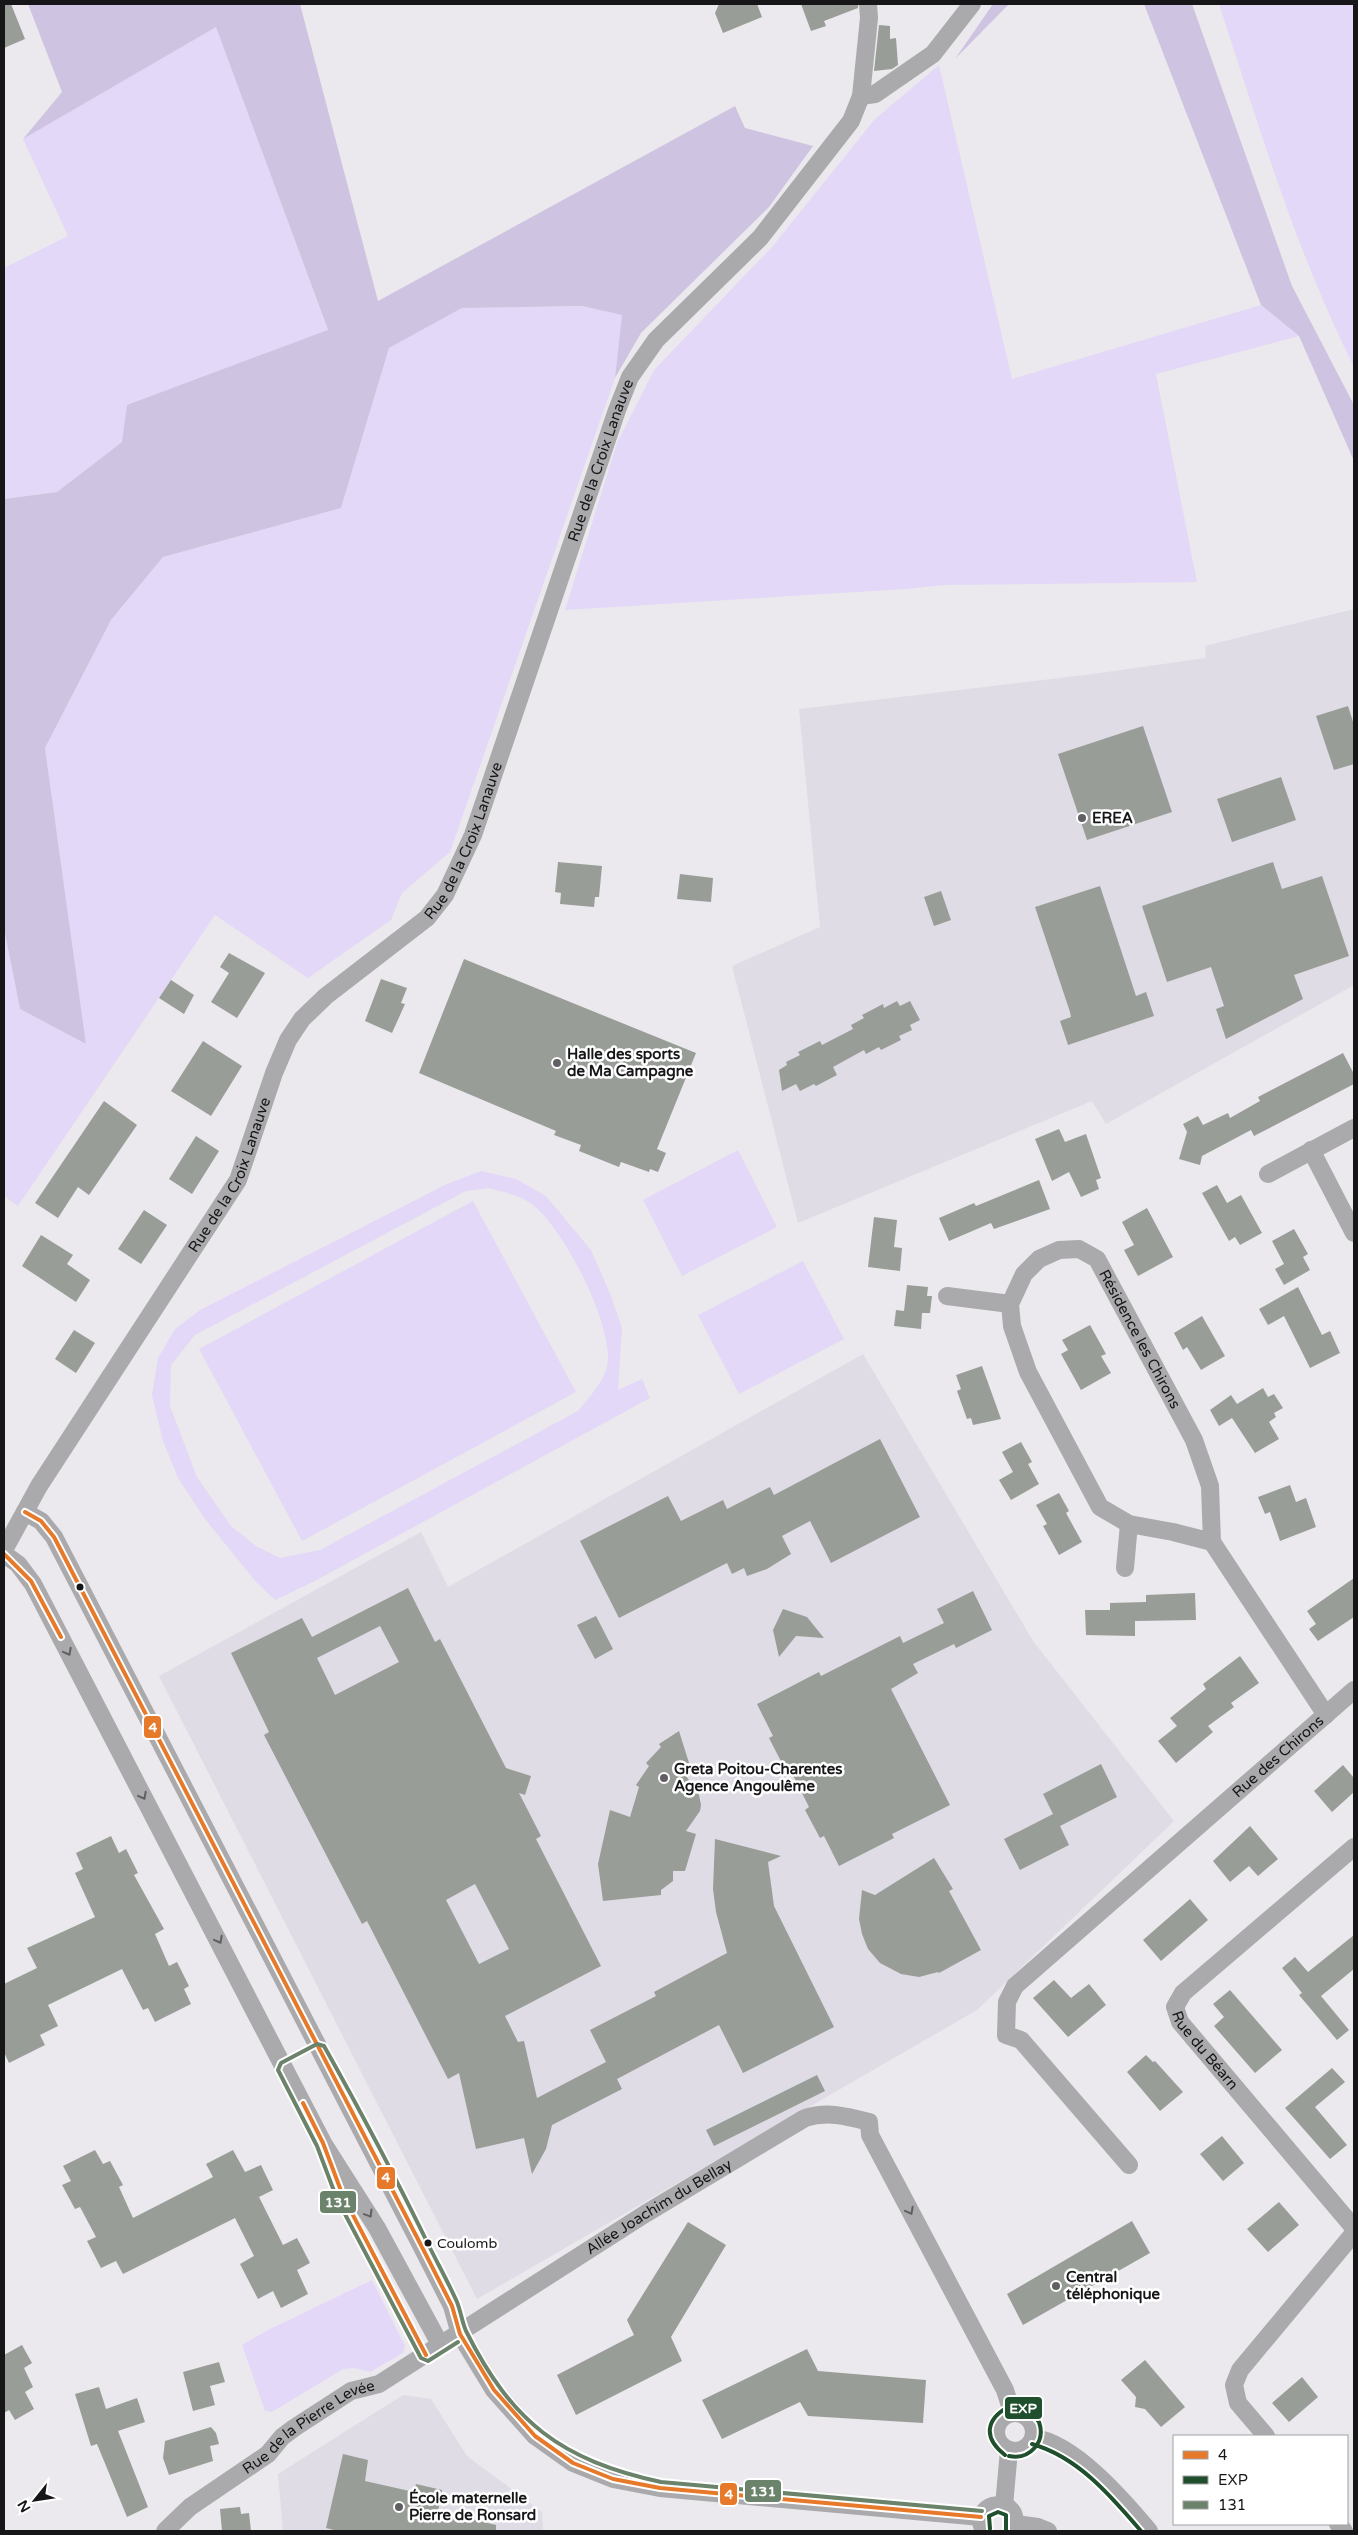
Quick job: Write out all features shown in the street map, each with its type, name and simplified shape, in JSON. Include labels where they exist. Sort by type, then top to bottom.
[{"type":"street","name":"Rue de la Croix Lanauve","points":[[4,1550],[39,1486],[238,1180],[274,1074],[288,1040],[302,1019],[326,996],[422,923],[445,895],[474,835],[617,410],[630,378],[656,340],[760,238],[851,121],[861,96],[869,18],[868,4]]},
{"type":"street","points":[[861,96],[875,94],[933,54],[972,4]]},
{"type":"street","points":[[1268,1174],[1354,1128]]},
{"type":"street","points":[[1311,1150],[1354,1233]]},
{"type":"street","name":"Résidence les Chirons","points":[[1010,1304],[1024,1274],[1039,1259],[1059,1250],[1079,1249],[1097,1259],[1194,1440],[1210,1486],[1212,1542]]},
{"type":"street","points":[[947,1296],[1010,1304],[1012,1326],[1028,1372],[1100,1507],[1129,1524],[1173,1532],[1212,1542],[1326,1715]]},
{"type":"street","points":[[25,1512],[41,1521],[54,1537],[422,2247],[452,2306],[460,2334],[494,2390],[534,2436],[573,2462],[613,2479],[700,2493],[983,2524],[990,2506],[1004,2506],[1012,2513],[1014,2527],[1038,2527],[1048,2531]]},
{"type":"street","points":[[1125,1568],[1129,1524]]},
{"type":"street","points":[[4,1554],[18,1564],[33,1584],[324,2143],[377,2228],[441,2346]]},
{"type":"street","name":"Rue des Chirons","points":[[1129,2165],[1021,2040],[1006,2035],[1007,2002],[1015,1986],[1203,1824],[1354,1690]]},
{"type":"street","name":"Rue du Béarn","points":[[1354,1848],[1182,1993],[1175,2007],[1180,2022],[1354,2228]]},
{"type":"street","name":"Allée Joachim du Bellay","points":[[460,2334],[645,2214],[805,2118],[828,2114],[869,2122],[870,2135],[1005,2390],[1012,2412]]},
{"type":"street","points":[[1265,2435],[1238,2403],[1234,2385],[1240,2370],[1354,2233]]},
{"type":"street","name":"Rue de la Pierre Levée","points":[[165,2531],[190,2507],[268,2454],[282,2437],[294,2428],[351,2391],[380,2384],[460,2334]]},
{"type":"street","points":[[1012,2412],[1025,2415],[1034,2425],[1034,2438],[1027,2448],[1009,2450],[1000,2443],[996,2427],[1002,2417],[1012,2412]]},
{"type":"street","points":[[1034,2438],[1054,2443],[1086,2467],[1123,2501],[1149,2531]]},
{"type":"street","points":[[1004,2506],[1009,2450]]},
{"type":"shaded area","points":[[28,4],[300,4],[378,301],[735,106],[745,128],[813,146],[769,207],[641,333],[615,378],[622,315],[582,306],[462,308],[389,348],[341,508],[163,557],[111,620],[45,748],[86,1044],[20,1009],[4,928],[4,499],[57,492],[122,442],[127,405],[328,330],[216,27],[23,139],[62,92]]},
{"type":"shaded area","points":[[993,4],[1009,4],[955,59]]},
{"type":"shaded area","points":[[1144,4],[1192,4],[1292,286],[1354,405],[1354,461],[1299,336],[1261,305]]},
{"type":"shaded area","points":[[1219,4],[1354,4],[1354,367],[1333,323],[1296,234]]},
{"type":"shaded area","points":[[216,26],[328,331],[128,405],[122,442],[57,492],[4,499],[4,268],[68,236],[23,139]]},
{"type":"shaded area","points":[[939,65],[1012,379],[1261,305],[1299,336],[1156,374],[1197,582],[945,585],[565,610],[617,443],[654,370],[772,247],[875,119]]},
{"type":"shaded area","points":[[582,306],[623,315],[615,378],[450,852],[402,893],[391,920],[308,978],[215,915],[18,1206],[4,1196],[4,928],[20,1009],[86,1044],[45,748],[111,620],[163,557],[341,508],[389,348],[462,308]]},
{"type":"shaded area","name":"EREA","points":[[1354,609],[1354,985],[1106,1124],[1092,1101],[798,1223],[732,966],[820,927],[799,709],[1093,674],[1206,658],[1205,646]]},
{"type":"shaded area","points":[[738,1150],[777,1227],[682,1276],[643,1200]]},
{"type":"shaded area","points":[[481,1171],[516,1179],[546,1196],[591,1250],[611,1296],[622,1328],[618,1390],[642,1379],[650,1398],[313,1582],[275,1600],[256,1582],[205,1519],[178,1478],[163,1441],[152,1395],[158,1358],[175,1329],[200,1310],[445,1185]],"holes":[[[489,1188],[517,1196],[532,1204],[558,1233],[570,1253],[593,1299],[606,1342],[607,1366],[597,1387],[578,1411],[320,1550],[280,1558],[256,1546],[231,1526],[197,1477],[170,1406],[171,1365],[195,1335],[466,1191]]]},
{"type":"shaded area","points":[[473,1201],[576,1392],[302,1541],[199,1349]]},
{"type":"shaded area","points":[[803,1261],[844,1339],[739,1394],[698,1315]]},
{"type":"shaded area","points":[[863,1354],[1033,1641],[1174,1821],[977,2010],[477,2299],[159,1676],[421,1532],[448,1587]]},
{"type":"shaded area","points":[[372,2280],[405,2346],[403,2353],[370,2372],[355,2368],[343,2369],[272,2412],[265,2411],[242,2345],[268,2330]]},
{"type":"shaded area","points":[[403,2395],[431,2399],[467,2456],[542,2512],[543,2531],[283,2531],[278,2474]]},
{"type":"building","points":[[4,4],[11,4],[25,39],[4,48]]},
{"type":"building","points":[[719,4],[757,4],[762,17],[723,33],[715,13]]},
{"type":"building","points":[[801,4],[858,4],[858,8],[824,21],[826,26],[811,31]]},
{"type":"building","points":[[879,25],[890,26],[890,39],[896,38],[898,65],[892,69],[874,71]]},
{"type":"building","points":[[1348,706],[1354,725],[1354,764],[1334,770],[1316,716]]},
{"type":"building","points":[[1143,726],[1172,812],[1087,840],[1058,754]]},
{"type":"building","points":[[1281,777],[1296,820],[1232,842],[1217,799]]},
{"type":"building","points":[[558,862],[602,866],[599,897],[595,897],[594,907],[560,904],[561,893],[555,892]]},
{"type":"building","points":[[1273,862],[1282,889],[1322,876],[1349,956],[1294,975],[1303,999],[1226,1039],[1216,1009],[1224,1006],[1211,967],[1167,982],[1142,906]]},
{"type":"building","points":[[680,874],[713,878],[711,902],[677,899]]},
{"type":"building","points":[[1100,886],[1136,996],[1146,992],[1154,1016],[1068,1045],[1060,1021],[1071,1017],[1070,1012],[1035,907]]},
{"type":"building","points":[[941,891],[951,920],[934,926],[924,897]]},
{"type":"building","points":[[229,953],[265,973],[237,1018],[211,1002],[229,973],[220,967]]},
{"type":"building","name":"Halle des sports de Ma Campagne","points":[[464,959],[696,1053],[657,1149],[666,1153],[658,1172],[650,1169],[649,1172],[621,1162],[619,1167],[579,1151],[581,1145],[554,1135],[556,1131],[419,1073]]},
{"type":"building","points":[[381,979],[407,988],[401,1003],[405,1004],[392,1033],[365,1021]]},
{"type":"building","points":[[171,980],[194,995],[184,1014],[159,998]]},
{"type":"building","points":[[897,1001],[900,1006],[910,1001],[920,1020],[910,1025],[912,1030],[899,1036],[901,1040],[881,1050],[879,1047],[866,1054],[864,1050],[833,1067],[837,1075],[816,1086],[814,1084],[800,1091],[796,1084],[782,1091],[779,1070],[787,1065],[786,1062],[800,1055],[798,1052],[820,1041],[822,1045],[853,1029],[851,1025],[864,1018],[862,1015],[883,1004],[884,1008]]},
{"type":"building","points":[[203,1041],[242,1066],[211,1116],[171,1091]]},
{"type":"building","points":[[1343,1053],[1354,1074],[1354,1084],[1254,1136],[1251,1130],[1202,1156],[1200,1165],[1179,1159],[1187,1132],[1183,1124],[1198,1116],[1203,1125],[1228,1113],[1230,1118],[1260,1101],[1258,1097]]},
{"type":"building","points":[[104,1101],[137,1125],[89,1195],[78,1187],[58,1218],[35,1203]]},
{"type":"building","points":[[1059,1129],[1065,1142],[1086,1134],[1101,1178],[1096,1180],[1099,1189],[1081,1197],[1069,1172],[1052,1181],[1035,1139]]},
{"type":"building","points":[[196,1136],[219,1151],[192,1194],[169,1179]]},
{"type":"building","points":[[1039,1180],[1050,1209],[994,1229],[991,1223],[949,1241],[939,1218],[974,1203],[976,1206]]},
{"type":"building","points":[[1217,1185],[1227,1203],[1241,1195],[1262,1233],[1240,1245],[1235,1237],[1229,1241],[1202,1193]]},
{"type":"building","points":[[1147,1208],[1173,1257],[1138,1276],[1124,1250],[1134,1245],[1122,1222]]},
{"type":"building","points":[[144,1210],[167,1225],[141,1264],[118,1249]]},
{"type":"building","points":[[874,1217],[897,1220],[894,1247],[902,1248],[900,1271],[868,1267]]},
{"type":"building","points":[[1294,1229],[1308,1254],[1303,1257],[1310,1270],[1284,1285],[1275,1269],[1284,1264],[1272,1241]]},
{"type":"building","points":[[41,1235],[73,1255],[67,1264],[90,1280],[76,1302],[22,1266]]},
{"type":"building","points":[[907,1285],[928,1287],[927,1296],[932,1296],[930,1313],[922,1313],[921,1329],[894,1326],[896,1310],[904,1311]]},
{"type":"building","points":[[1298,1287],[1322,1335],[1330,1331],[1340,1353],[1310,1368],[1284,1316],[1268,1325],[1259,1309]]},
{"type":"building","points":[[1202,1316],[1225,1356],[1201,1370],[1187,1347],[1183,1350],[1174,1333]]},
{"type":"building","points":[[1090,1325],[1106,1354],[1101,1356],[1111,1373],[1081,1390],[1061,1354],[1068,1350],[1062,1340]]},
{"type":"building","points":[[74,1330],[95,1343],[76,1373],[55,1359]]},
{"type":"building","points":[[982,1366],[1001,1419],[973,1425],[971,1418],[967,1419],[957,1391],[961,1389],[956,1375]]},
{"type":"building","points":[[1263,1388],[1268,1397],[1274,1394],[1283,1408],[1274,1413],[1276,1417],[1269,1422],[1279,1439],[1255,1453],[1232,1418],[1219,1426],[1210,1410],[1231,1395],[1237,1404]]},
{"type":"building","points":[[880,1439],[920,1517],[831,1563],[810,1521],[782,1536],[791,1554],[767,1569],[747,1576],[744,1568],[732,1574],[727,1563],[619,1618],[580,1541],[668,1496],[681,1521],[723,1500],[727,1509],[770,1487],[774,1495]]},
{"type":"building","points":[[1021,1442],[1032,1462],[1028,1464],[1039,1484],[1011,1500],[999,1480],[1013,1472],[1002,1452]]},
{"type":"building","points":[[1290,1485],[1296,1502],[1306,1498],[1316,1527],[1280,1541],[1270,1512],[1265,1514],[1258,1497]]},
{"type":"building","points":[[1059,1493],[1069,1511],[1066,1513],[1082,1542],[1059,1555],[1043,1526],[1047,1524],[1036,1505]]},
{"type":"building","points":[[1354,1578],[1354,1617],[1318,1641],[1309,1629],[1316,1624],[1307,1611]]},
{"type":"building","points":[[408,1588],[435,1642],[440,1639],[506,1768],[531,1776],[525,1795],[519,1793],[541,1836],[536,1839],[601,1966],[505,2016],[518,2042],[524,2041],[537,2098],[606,2062],[590,2030],[656,1996],[654,1992],[727,1953],[716,1912],[713,1889],[715,1839],[781,1856],[768,1862],[774,1906],[834,2027],[743,2073],[719,2025],[617,2079],[622,2089],[552,2125],[546,2149],[532,2174],[524,2138],[476,2149],[459,2073],[448,2079],[367,1921],[362,1924],[264,1735],[269,1732],[231,1653],[302,1618],[312,1637]],"holes":[[[380,1626],[399,1662],[335,1695],[317,1658]],[[475,1884],[509,1949],[479,1964],[446,1900]]]},
{"type":"building","points":[[973,1591],[992,1630],[956,1648],[954,1644],[913,1664],[918,1673],[891,1689],[950,1805],[892,1834],[894,1838],[839,1866],[824,1836],[820,1838],[805,1810],[809,1807],[791,1771],[787,1773],[769,1738],[773,1736],[757,1704],[819,1672],[821,1676],[900,1636],[903,1643],[944,1623],[937,1609]]},
{"type":"building","points":[[1195,1593],[1196,1620],[1135,1621],[1135,1636],[1086,1635],[1085,1610],[1110,1610],[1110,1603],[1146,1602],[1146,1595]]},
{"type":"building","points":[[783,1609],[807,1617],[824,1638],[796,1636],[779,1657],[773,1630]]},
{"type":"building","points":[[596,1616],[613,1649],[595,1659],[577,1625]]},
{"type":"building","points":[[1240,1656],[1259,1683],[1231,1703],[1234,1707],[1208,1726],[1213,1732],[1176,1763],[1158,1741],[1177,1726],[1170,1718],[1206,1689],[1203,1684]]},
{"type":"building","points":[[679,1731],[690,1766],[682,1770],[699,1795],[701,1805],[700,1811],[686,1831],[696,1834],[685,1871],[673,1871],[673,1881],[661,1890],[661,1895],[603,1901],[598,1864],[610,1810],[630,1817],[639,1787],[636,1785],[649,1766],[646,1763],[661,1747],[659,1744]]},
{"type":"building","points":[[1101,1764],[1117,1797],[1060,1826],[1069,1845],[1020,1870],[1004,1839],[1053,1814],[1043,1794]]},
{"type":"building","points":[[1343,1765],[1354,1778],[1354,1792],[1332,1812],[1314,1791]]},
{"type":"building","points":[[1250,1826],[1278,1859],[1258,1876],[1249,1866],[1230,1882],[1213,1861]]},
{"type":"building","points":[[111,1836],[119,1853],[126,1849],[138,1873],[134,1875],[164,1929],[155,1934],[169,1966],[177,1962],[189,1986],[184,1989],[191,2004],[155,2022],[148,2008],[143,2010],[122,1969],[48,2005],[58,2026],[40,2035],[45,2045],[9,2063],[4,2052],[4,1984],[37,1968],[27,1948],[95,1917],[75,1873],[83,1869],[76,1853]]},
{"type":"building","points":[[934,1858],[953,1889],[949,1891],[981,1950],[939,1973],[919,1977],[901,1974],[880,1963],[868,1949],[859,1919],[862,1890],[875,1895]]},
{"type":"building","points":[[1190,1899],[1208,1920],[1161,1961],[1143,1940]]},
{"type":"building","points":[[1354,1935],[1354,1969],[1321,1996],[1349,2030],[1337,2040],[1299,1995],[1302,1993],[1282,1968],[1295,1957],[1308,1972]]},
{"type":"building","points":[[1054,1980],[1071,1998],[1089,1984],[1106,2005],[1068,2037],[1033,1998]]},
{"type":"building","points":[[1230,1990],[1282,2050],[1255,2073],[1214,2026],[1224,2017],[1213,2004]]},
{"type":"building","points":[[1146,2055],[1153,2062],[1155,2061],[1183,2092],[1160,2111],[1127,2072]]},
{"type":"building","points":[[1332,2068],[1345,2082],[1315,2107],[1347,2145],[1330,2159],[1285,2108]]},
{"type":"building","points":[[817,2075],[825,2091],[714,2146],[706,2130]]},
{"type":"building","points":[[1222,2136],[1244,2163],[1223,2181],[1200,2154]]},
{"type":"building","points":[[95,2150],[103,2164],[110,2161],[123,2185],[119,2187],[133,2218],[213,2177],[206,2164],[233,2150],[245,2172],[261,2165],[273,2190],[259,2197],[283,2245],[297,2238],[310,2263],[297,2270],[308,2294],[281,2308],[273,2291],[258,2299],[240,2264],[254,2256],[235,2218],[123,2274],[116,2261],[101,2268],[87,2241],[96,2237],[80,2207],[75,2209],[62,2185],[71,2181],[63,2166]]},
{"type":"building","points":[[1279,2202],[1299,2225],[1268,2252],[1247,2229]]},
{"type":"building","name":"Central téléphonique","points":[[1132,2221],[1150,2253],[1023,2325],[1007,2294]]},
{"type":"building","points":[[688,2222],[726,2245],[671,2337],[682,2361],[576,2415],[557,2375],[634,2335],[627,2320]]},
{"type":"building","points":[[22,2345],[32,2363],[24,2368],[33,2387],[25,2392],[34,2409],[15,2420],[9,2410],[4,2413],[4,2355]]},
{"type":"building","points":[[807,2349],[818,2371],[926,2380],[923,2423],[808,2416],[800,2402],[722,2439],[702,2400]]},
{"type":"building","points":[[1145,2360],[1185,2407],[1161,2427],[1145,2409],[1135,2407],[1136,2397],[1121,2380]]},
{"type":"building","points":[[219,2362],[225,2382],[210,2386],[215,2405],[193,2411],[183,2372]]},
{"type":"building","points":[[1302,2377],[1318,2397],[1289,2422],[1272,2403]]},
{"type":"building","points":[[99,2387],[106,2409],[137,2398],[145,2422],[118,2431],[148,2507],[127,2517],[97,2444],[91,2446],[75,2394]]},
{"type":"building","points":[[211,2427],[216,2433],[219,2444],[210,2446],[213,2461],[169,2475],[163,2458],[165,2441]]},
{"type":"building","points":[[343,2454],[368,2460],[365,2481],[414,2492],[416,2484],[442,2490],[438,2511],[496,2525],[496,2531],[338,2531],[326,2528]]},
{"type":"building","points":[[240,2507],[241,2514],[249,2513],[251,2531],[222,2531],[220,2509]]},
{"type":"transit line","name":"4","points":[[25,1512],[41,1521],[54,1537],[422,2247],[452,2306],[460,2334],[494,2390],[535,2436],[573,2463],[613,2479],[660,2488],[981,2517]]},
{"type":"transit line","name":"4","points":[[4,1554],[31,1581],[61,1637]]},
{"type":"transit line","name":"131","points":[[458,2342],[428,2361],[421,2358],[337,2199],[317,2146],[278,2070],[281,2063],[317,2044],[324,2046],[405,2197],[454,2295],[463,2324],[483,2363],[502,2390],[522,2413],[543,2433],[567,2449],[626,2473],[661,2482],[982,2511]]},
{"type":"transit line","name":"4","points":[[303,2103],[323,2143],[343,2196],[426,2355]]},
{"type":"transit line","name":"EXP","points":[[1005,2455],[998,2449],[990,2435],[992,2423],[1002,2411],[1010,2406],[1027,2409],[1039,2422],[1041,2429],[1038,2443],[1030,2452],[1024,2455],[1017,2457],[1009,2456]]},
{"type":"transit line","name":"EXP","points":[[1032,2444],[1049,2450],[1079,2468],[1118,2504],[1141,2531]]},
{"type":"transit line","name":"EXP","points":[[990,2529],[989,2516],[998,2512],[1006,2515],[1006,2530]]},
{"type":"place","name":"EREA","points":[[1082,818]]},
{"type":"place","name":"Halle des sports de Ma Campagne","points":[[557,1063]]},
{"type":"place","name":"Greta Poitou-Charentes Agence Angoulême","points":[[664,1778]]},
{"type":"place","name":"Coulomb","points":[[428,2243]]},
{"type":"place","name":"Central téléphonique","points":[[1056,2286]]},
{"type":"place","name":"École maternelle Pierre de Ronsard","points":[[399,2507]]}]
